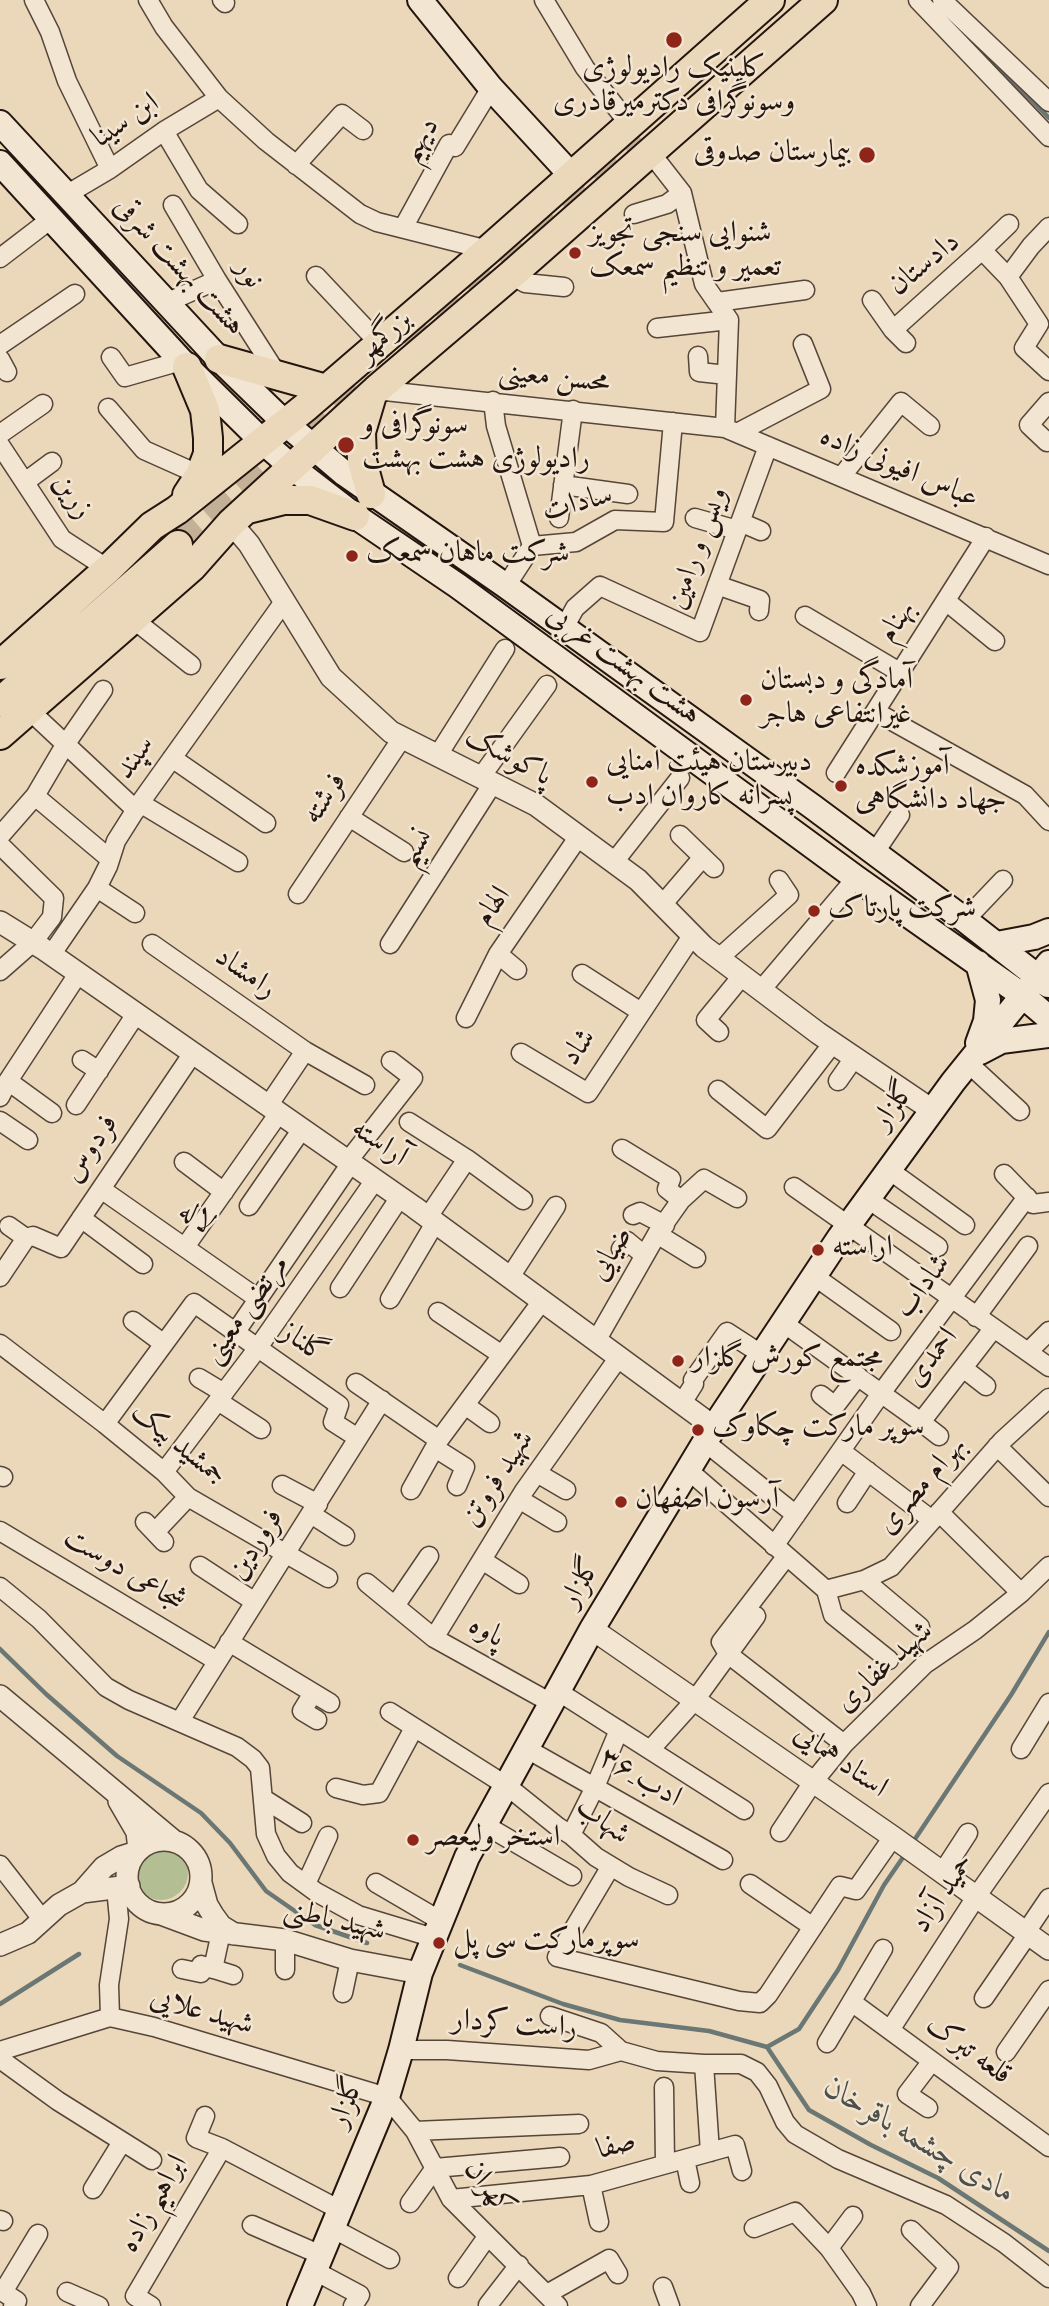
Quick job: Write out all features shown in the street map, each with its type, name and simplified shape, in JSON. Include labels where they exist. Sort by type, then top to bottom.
[{"type":"main road","points":[[420,0],[491,88],[572,176]]},
{"type":"main road","name":"بزرگمهر","points":[[0,736],[133,618],[174,544],[177,510],[285,424],[488,250],[770,0]]},
{"type":"main road","name":"بزرگمهر","points":[[0,665],[108,569],[238,516],[374,392],[823,0]]},
{"type":"main road","points":[[636,119],[658,145]]},
{"type":"main road","name":"هشت بهشت شرقی","points":[[0,123],[219,359],[285,424],[315,448]]},
{"type":"main road","name":"هشت بهشت شرقی","points":[[0,163],[184,364],[293,468]]},
{"type":"main road","points":[[219,359],[326,389]]},
{"type":"main road","points":[[177,510],[200,475],[208,454],[205,410],[184,364]]},
{"type":"main road","points":[[371,494],[362,461],[361,432],[374,392]]},
{"type":"main road","name":"هشت بهشت غربی","points":[[315,448],[371,494],[506,586],[875,852],[997,944],[1039,980],[1049,1018]]},
{"type":"main road","name":"هشت بهشت غربی","points":[[293,468],[355,516],[469,594],[978,963],[1039,980]]},
{"type":"main road","points":[[238,516],[284,500],[310,500],[355,516]]},
{"type":"main road","points":[[0,702],[174,544]]},
{"type":"main road","name":"بزرگمهر","points":[[0,689],[174,544]]},
{"type":"main road","points":[[997,944],[1034,937],[1049,931]]},
{"type":"main road","points":[[970,1059],[986,1021],[988,1000],[978,963]]},
{"type":"main road","name":"گلزار","points":[[300,2306],[387,2097],[420,1973],[470,1850],[592,1629],[782,1322],[970,1059],[1039,980]]},
{"type":"main road","points":[[970,1059],[1001,1041],[1049,1035]]},
{"type":"street","points":[[34,0],[50,32],[72,91],[110,169]]},
{"type":"street","points":[[544,0],[585,68],[636,119]]},
{"type":"street","points":[[918,0],[1049,137]]},
{"type":"street","points":[[942,0],[1049,102]]},
{"type":"street","points":[[155,3],[171,37],[219,98],[266,141],[360,214],[377,222],[488,250]]},
{"type":"street","name":"دیهیم","points":[[403,228],[449,144],[455,147],[491,88]]},
{"type":"street","name":"ابن سینا","points":[[66,195],[219,98]]},
{"type":"street","points":[[296,165],[342,114],[363,130]]},
{"type":"street","points":[[164,131],[199,190],[238,224]]},
{"type":"street","points":[[658,145],[682,193],[704,284],[729,320],[727,375],[731,431],[821,389],[803,344]]},
{"type":"street","points":[[634,214],[667,204],[682,193]]},
{"type":"street","name":"نور","points":[[173,205],[217,281],[277,374]]},
{"type":"street","points":[[2,251],[51,219]]},
{"type":"street","points":[[982,250],[1009,224]]},
{"type":"street","points":[[1008,277],[1049,227]]},
{"type":"street","name":"دادستان","points":[[872,300],[899,336],[982,250],[1008,277],[1039,324],[1024,348],[1049,371]]},
{"type":"street","points":[[511,275],[525,283],[564,287]]},
{"type":"street","points":[[316,276],[379,343]]},
{"type":"street","points":[[166,303],[217,281]]},
{"type":"street","points":[[717,302],[805,290]]},
{"type":"street","points":[[0,345],[75,294]]},
{"type":"street","points":[[657,328],[729,320]]},
{"type":"street","points":[[698,356],[699,372],[727,375]]},
{"type":"street","points":[[111,357],[125,377],[184,364]]},
{"type":"street","name":"محسن معینی","points":[[374,392],[493,401],[731,431]]},
{"type":"street","points":[[493,401],[496,426],[532,546],[506,586]]},
{"type":"street","points":[[841,477],[901,402],[930,426]]},
{"type":"street","points":[[1047,442],[1029,425],[1049,402]]},
{"type":"street","points":[[0,443],[43,404]]},
{"type":"street","points":[[108,408],[144,450],[200,475]]},
{"type":"street","points":[[559,518],[573,410]]},
{"type":"street","name":"سادات","points":[[532,546],[576,542],[615,520],[664,522],[673,422]]},
{"type":"street","name":"عباس افیونی زاده","points":[[731,431],[1049,565]]},
{"type":"street","name":"زرین","points":[[0,443],[62,539],[108,569]]},
{"type":"street","name":"ویس و رامین","points":[[564,628],[575,608],[600,586],[700,632],[768,446]]},
{"type":"street","points":[[25,482],[52,462]]},
{"type":"street","points":[[563,485],[628,494]]},
{"type":"street","name":"پاکوشک","points":[[238,516],[249,544],[283,603],[331,677],[391,732],[536,805],[638,880],[692,936],[742,976],[854,1058],[932,1110]]},
{"type":"street","points":[[695,518],[761,531]]},
{"type":"street","name":"بهنام","points":[[836,773],[986,537]]},
{"type":"street","points":[[717,585],[738,600],[759,605]]},
{"type":"street","points":[[946,601],[995,641]]},
{"type":"street","name":"سپند","points":[[51,955],[97,888],[116,841],[138,806],[283,603]]},
{"type":"street","points":[[805,616],[901,673]]},
{"type":"street","points":[[133,618],[191,665]]},
{"type":"street","points":[[438,755],[505,649]]},
{"type":"street","name":"نسیم","points":[[390,944],[547,685]]},
{"type":"street","points":[[0,836],[35,796],[65,745],[103,690]]},
{"type":"street","points":[[29,710],[65,745],[138,806],[238,862]]},
{"type":"street","points":[[876,712],[1025,796],[1049,821]]},
{"type":"street","name":"فرشته","points":[[298,894],[402,738]]},
{"type":"street","points":[[172,758],[266,823]]},
{"type":"street","points":[[614,862],[680,778]]},
{"type":"street","points":[[35,796],[110,859]]},
{"type":"street","points":[[875,852],[900,815]]},
{"type":"street","points":[[349,817],[404,852]]},
{"type":"street","points":[[662,905],[708,862],[680,835]]},
{"type":"street","name":"الهام","points":[[466,1018],[498,954],[579,836]]},
{"type":"street","points":[[0,845],[54,898],[52,917],[33,943],[0,971]]},
{"type":"street","points":[[761,990],[856,877]]},
{"type":"street","points":[[719,958],[789,895],[779,880]]},
{"type":"street","points":[[965,920],[1003,880]]},
{"type":"street","points":[[97,888],[135,913]]},
{"type":"street","name":"آراسته","points":[[0,922],[432,1220],[682,1403],[710,1435]]},
{"type":"street","name":"شاد","points":[[521,1052],[588,1093],[692,936]]},
{"type":"street","name":"رامشاد","points":[[152,944],[305,1051],[365,1085]]},
{"type":"street","points":[[498,954],[517,971]]},
{"type":"street","points":[[52,1113],[4,1089],[78,974]]},
{"type":"street","name":"شاد","points":[[582,974],[641,1012]]},
{"type":"street","points":[[719,1032],[706,1020],[742,976]]},
{"type":"street","points":[[76,1105],[136,1014]]},
{"type":"street","points":[[718,1090],[766,1129],[833,1043]]},
{"type":"street","points":[[185,1247],[224,1192],[305,1051]]},
{"type":"street","name":"فردوس","points":[[9,1226],[26,1238],[33,1236],[61,1248],[193,1053]]},
{"type":"street","points":[[838,1081],[854,1058]]},
{"type":"street","points":[[970,1059],[1020,1111]]},
{"type":"street","points":[[82,1060],[99,1071]]},
{"type":"street","points":[[235,1333],[349,1162],[413,1078],[391,1061]]},
{"type":"street","points":[[0,1121],[28,1140]]},
{"type":"street","points":[[409,1122],[467,1159],[523,1200]]},
{"type":"street","points":[[249,1206],[302,1129]]},
{"type":"street","points":[[622,1149],[671,1179],[667,1189],[681,1200]]},
{"type":"street","points":[[390,1299],[467,1159]]},
{"type":"street","points":[[184,1162],[224,1192]]},
{"type":"street","points":[[889,1170],[965,1225]]},
{"type":"street","points":[[1004,1174],[1033,1204],[1049,1202]]},
{"type":"street","name":"ضیایی","points":[[596,1340],[644,1255],[681,1200],[704,1179],[737,1198]]},
{"type":"street","name":"مرتضی معینی","points":[[164,1472],[257,1349],[375,1180]]},
{"type":"street","points":[[793,1187],[1049,1367]]},
{"type":"street","name":"لاله","points":[[101,1189],[257,1298]]},
{"type":"street","points":[[340,1288],[400,1197]]},
{"type":"street","name":"شاداب","points":[[785,1556],[796,1515],[882,1392],[1027,1197]]},
{"type":"street","points":[[868,1199],[938,1247]]},
{"type":"street","points":[[510,1277],[556,1206]]},
{"type":"street","points":[[633,1215],[640,1212],[696,1258]]},
{"type":"street","points":[[81,1218],[144,1264]]},
{"type":"street","points":[[0,1278],[26,1238]]},
{"type":"street","points":[[621,1249],[627,1241],[644,1255]]},
{"type":"street","name":"شاداب","points":[[976,1317],[1028,1246]]},
{"type":"street","points":[[814,1276],[891,1331]]},
{"type":"street","points":[[411,1490],[437,1444],[542,1301]]},
{"type":"street","name":"گلناز","points":[[164,1344],[194,1303],[340,1405],[333,1422],[358,1438]]},
{"type":"street","points":[[438,1312],[502,1355]]},
{"type":"street","points":[[106,1424],[164,1344],[133,1321]]},
{"type":"street","name":"احمدی","points":[[782,1322],[921,1422],[993,1329]]},
{"type":"street","points":[[1028,1352],[1049,1331]]},
{"type":"street","points":[[682,1403],[694,1384],[692,1380],[727,1332],[761,1354]]},
{"type":"street","name":"جمشید بیک","points":[[0,1344],[106,1424],[164,1472],[188,1497],[328,1578]]},
{"type":"street","name":"شهید فروتن","points":[[434,1638],[519,1499],[619,1357]]},
{"type":"street","points":[[963,1368],[986,1386]]},
{"type":"street","points":[[821,1395],[835,1406],[859,1376]]},
{"type":"street","points":[[198,1378],[261,1429]]},
{"type":"street","name":"گلناز","points":[[356,1383],[465,1467],[457,1486]]},
{"type":"street","name":"بهرام مصری","points":[[827,1590],[864,1580],[891,1567],[997,1446],[1049,1398]]},
{"type":"street","name":"فروردین","points":[[180,1721],[382,1401]]},
{"type":"street","points":[[465,1405],[489,1423]]},
{"type":"street","points":[[921,1422],[939,1436]]},
{"type":"street","points":[[710,1435],[796,1515]]},
{"type":"street","points":[[997,1446],[1049,1497]]},
{"type":"street","points":[[841,1451],[935,1516],[1021,1593]]},
{"type":"street","points":[[688,1470],[827,1590],[833,1615],[889,1660]]},
{"type":"street","points":[[847,1503],[867,1471]]},
{"type":"street","points":[[537,1473],[566,1490]]},
{"type":"street","points":[[282,1485],[345,1536]]},
{"type":"street","points":[[155,1532],[188,1497]]},
{"type":"street","points":[[519,1499],[557,1522]]},
{"type":"street","name":"شجاعی دوست","points":[[0,1531],[217,1661]]},
{"type":"street","points":[[395,1606],[429,1556]]},
{"type":"street","points":[[650,1750],[695,1700],[728,1654],[785,1556]]},
{"type":"street","points":[[482,1560],[519,1584]]},
{"type":"street","points":[[200,1566],[256,1602]]},
{"type":"street","name":"شهید غفاری","points":[[780,1832],[813,1782],[844,1744],[925,1664],[975,1630],[1021,1593],[1049,1566]]},
{"type":"street","points":[[864,1580],[920,1627]]},
{"type":"street","name":"پاوه","points":[[367,1583],[434,1638],[619,1730],[744,1810]]},
{"type":"street","points":[[0,1587],[39,1619],[107,1687],[129,1700],[237,1747],[253,1759],[260,1768],[266,1834],[276,1856],[289,1873],[358,1915],[437,1929]]},
{"type":"street","name":"استاد همایی","points":[[592,1629],[893,1837],[1049,1949]]},
{"type":"street","points":[[229,1642],[330,1703]]},
{"type":"street","points":[[728,1654],[844,1744]]},
{"type":"street","points":[[313,1693],[302,1711],[317,1720]]},
{"type":"street","points":[[0,1696],[109,1788],[193,1854],[201,1873],[207,1905],[227,1933],[213,1969]]},
{"type":"street","points":[[1021,1749],[1049,1703]]},
{"type":"street","name":"شهاب","points":[[390,1712],[507,1786],[596,1857],[668,1895]]},
{"type":"street","points":[[336,1788],[363,1796],[379,1793],[414,1727]]},
{"type":"street","points":[[571,1835],[619,1730]]},
{"type":"street","name":"۳۶_ادب","points":[[527,1749],[723,1860]]},
{"type":"street","points":[[109,1788],[137,1832],[138,1851],[130,1862],[122,1887],[109,1985],[110,2017]]},
{"type":"street","name":"حمید آزاد","points":[[890,2030],[976,1897],[1049,1793]]},
{"type":"street","points":[[264,1799],[302,1823]]},
{"type":"street","points":[[485,1825],[572,1877]]},
{"type":"street","points":[[938,1869],[968,1833]]},
{"type":"street","points":[[306,1884],[328,1836]]},
{"type":"street","points":[[611,1866],[557,1958],[739,2001],[760,2003],[840,1886],[856,1890],[893,1837]]},
{"type":"street","points":[[0,1944],[28,1933],[42,1919],[82,1892],[104,1867],[121,1857],[156,1841],[175,1842]]},
{"type":"street","points":[[0,1865],[42,1919]]},
{"type":"street","points":[[122,1887],[140,1905],[161,1914],[172,1913],[191,1903],[201,1883]]},
{"type":"street","points":[[376,1884],[437,1929]]},
{"type":"street","points":[[750,1884],[813,1927]]},
{"type":"street","points":[[82,1892],[122,1887]]},
{"type":"street","points":[[984,1998],[1049,1898]]},
{"type":"street","name":"شهید باطنی","points":[[161,1914],[204,1930],[285,1940],[350,1960],[420,1973]]},
{"type":"street","points":[[285,1940],[285,1970]]},
{"type":"street","points":[[827,2043],[883,1949]]},
{"type":"street","points":[[343,1993],[350,1960]]},
{"type":"street","points":[[182,1969],[201,1973],[201,1965],[233,1975]]},
{"type":"street","points":[[1006,2052],[1049,1990]]},
{"type":"street","name":"قلعه تبرک","points":[[853,2003],[1049,2147]]},
{"type":"street","points":[[550,2016],[601,2033],[621,2051],[657,2060],[741,2064],[757,2072],[768,2086],[785,2122],[795,2134],[838,2159],[946,2205],[1004,2243],[1049,2278]]},
{"type":"street","name":"شهید علایی","points":[[0,2051],[110,2017],[154,2027],[387,2097]]},
{"type":"street","name":"راست کردار","points":[[401,2050],[447,2050],[589,2060],[621,2051]]},
{"type":"street","points":[[0,2059],[58,2101],[152,2160]]},
{"type":"street","points":[[928,2108],[907,2094],[932,2061]]},
{"type":"street","points":[[704,2064],[710,2152]]},
{"type":"street","points":[[664,2087],[665,2163]]},
{"type":"street","name":"کهران","points":[[387,2097],[415,2131],[451,2199],[554,2302]]},
{"type":"street","points":[[205,2116],[196,2138],[222,2148]]},
{"type":"street","points":[[415,2131],[579,2124]]},
{"type":"street","points":[[93,2189],[122,2142]]},
{"type":"street","name":"صفا","points":[[451,2199],[591,2185],[735,2145],[742,2171]]},
{"type":"street","name":"ابراهیم زاده","points":[[151,2306],[131,2301],[222,2148],[336,2219],[390,2259]]},
{"type":"street","points":[[410,2203],[435,2168],[560,2157]]},
{"type":"street","points":[[685,2159],[690,2183]]},
{"type":"street","points":[[591,2185],[600,2222]]},
{"type":"street","points":[[754,2228],[795,2212],[830,2248],[867,2306]]},
{"type":"street","points":[[830,2248],[853,2216]]},
{"type":"street","points":[[252,2225],[318,2263],[360,2295],[353,2306]]},
{"type":"street","points":[[911,2230],[950,2267],[920,2306]]},
{"type":"street","points":[[8,2297],[37,2234]]},
{"type":"street","points":[[458,2278],[487,2237]]},
{"type":"street","points":[[554,2302],[609,2259],[618,2274]]},
{"type":"street","points":[[488,2305],[519,2265]]},
{"type":"street","points":[[663,2287],[670,2306]]},
{"type":"street","points":[[67,2292],[99,2306]]},
{"type":"green space","points":[[161,1846],[180,1854],[188,1873],[180,1892],[161,1900],[142,1892],[134,1873],[142,1854]]},
{"type":"waterway","points":[[968,37],[1049,118]]},
{"type":"waterway","points":[[913,1842],[1011,1695],[1049,1632]]},
{"type":"waterway","points":[[0,1649],[46,1694],[117,1756],[201,1813],[230,1843],[266,1891],[315,1925],[367,1943]]},
{"type":"waterway","points":[[767,2047],[799,2029],[838,1970],[884,1885],[906,1853]]},
{"type":"waterway","points":[[0,2004],[79,1954]]},
{"type":"waterway","name":"مادی چشمه باقرخان","points":[[460,1965],[563,2004],[620,2020],[709,2031],[767,2047],[809,2110],[938,2178],[1049,2251]]},
{"type":"tunnel","points":[[407,346],[643,141]]},
{"type":"tunnel","points":[[178,545],[368,380]]},
{"type":"place","name":"کلینیک رادیولوژی وسونوگرافی دکترمیرقادری","points":[[674,40]]},
{"type":"place","name":"بیمارستان صدوقی","points":[[867,155]]},
{"type":"place","name":"شنوایی سنجی تجویز تعمیر و تنظیم سمعک","points":[[575,253]]},
{"type":"place","name":"سونوگرافی و رادیولوژی هشت بهشت","points":[[346,445]]},
{"type":"place","name":"شرکت ماهان سمعک","points":[[352,556]]},
{"type":"place","name":"آمادگی و دبستان غیرانتفاعی هاجر","points":[[746,700]]},
{"type":"place","name":"دبیرستان هیئت امنایی پسرانه کاروان ادب","points":[[592,782]]},
{"type":"place","name":"آموزشکده جهاد دانشگاهی","points":[[841,786]]},
{"type":"place","name":"شرکت پارتاک","points":[[814,911]]},
{"type":"place","name":"اراسته","points":[[818,1250]]},
{"type":"place","name":"مجتمع کورش گلزار","points":[[678,1361]]},
{"type":"place","name":"سوپر مارکت چکاوک","points":[[698,1430]]},
{"type":"place","name":"آرسون اصفهان","points":[[621,1502]]},
{"type":"place","name":"استخر ولیعصر","points":[[413,1840]]},
{"type":"place","name":"سوپرمارکت سی پل","points":[[439,1943]]}]
